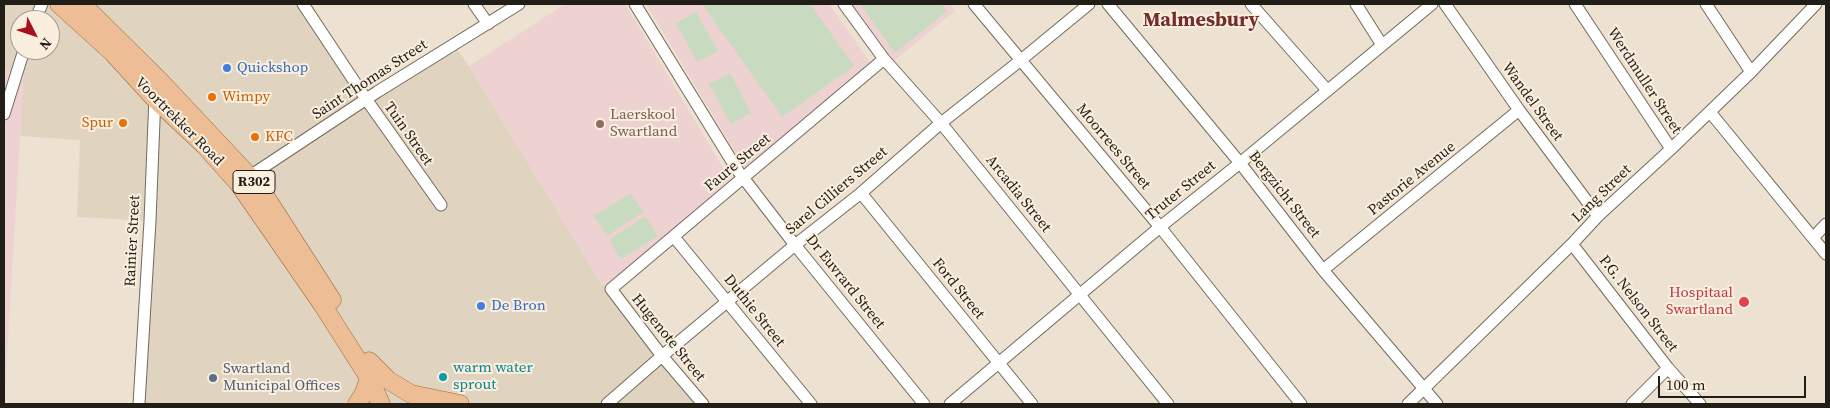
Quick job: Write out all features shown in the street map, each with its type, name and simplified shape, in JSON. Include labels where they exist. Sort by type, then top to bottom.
[{"type":"main road","name":"Voortrekker Road","points":[[59,4],[112,52],[154,98],[204,145],[267,199],[369,369],[393,404]]},
{"type":"main road","name":"Voortrekker Road","points":[[82,4],[159,80],[244,180]]},
{"type":"main road","name":"Voortrekker Road","points":[[369,369],[381,404]]},
{"type":"main road","points":[[357,404],[364,393],[369,369],[411,394],[460,404]]},
{"type":"street","name":"Tuin Street","points":[[303,4],[440,205]]},
{"type":"street","points":[[474,4],[488,24]]},
{"type":"street","name":"Saint Thomas Street","points":[[244,180],[366,99],[519,4]]},
{"type":"street","name":"Dr Euvrard Street","points":[[635,4],[743,178],[924,404]]},
{"type":"street","name":"Arcadia Street","points":[[844,4],[884,59],[941,123],[1168,404]]},
{"type":"street","name":"Moorrees Street","points":[[974,4],[1160,227],[1301,404]]},
{"type":"street","name":"Sarel Cilliers Street","points":[[607,404],[795,245],[861,193],[941,123],[1089,4]]},
{"type":"street","name":"Bergzicht Street","points":[[1108,4],[1240,163],[1323,270],[1437,404]]},
{"type":"street","points":[[1251,4],[1327,90]]},
{"type":"street","points":[[1356,4],[1382,45]]},
{"type":"street","name":"Truter Street","points":[[950,404],[1160,227],[1432,4]]},
{"type":"street","name":"Wandel Street","points":[[1445,4],[1519,110],[1598,216]]},
{"type":"street","name":"Werdmuller Street","points":[[1575,4],[1671,149]]},
{"type":"street","points":[[1706,4],[1751,72]]},
{"type":"street","name":"Lang Street","points":[[1408,404],[1572,244],[1598,216],[1751,72],[1816,4]]},
{"type":"street","name":"Faure Street","points":[[611,289],[884,59]]},
{"type":"street","points":[[4,114],[21,60]]},
{"type":"street","name":"Rainier Street","points":[[139,404],[150,221],[154,98],[159,80]]},
{"type":"street","name":"Pastorie Avenue","points":[[1323,270],[1519,110]]},
{"type":"street","points":[[1710,112],[1826,254]]},
{"type":"street","name":"Ford Street","points":[[861,193],[1032,404]]},
{"type":"street","points":[[1813,238],[1826,224]]},
{"type":"street","name":"Duthie Street","points":[[674,237],[811,404]]},
{"type":"street","name":"P.G. Nelson Street","points":[[1572,244],[1668,368],[1700,404]]},
{"type":"street","name":"Hugenote Street","points":[[611,289],[662,356],[702,404]]},
{"type":"street","points":[[1632,404],[1668,368]]},
{"type":"shaded area","points":[[4,4],[303,4],[366,99],[453,44],[469,66],[601,283],[611,289],[703,404],[139,404],[150,221],[77,217],[80,140],[4,135]]},
{"type":"shaded area","name":"Laerskool Swartland","points":[[565,4],[625,4],[731,181],[612,285],[601,283],[469,66]]},
{"type":"shaded area","name":"Laerskool Swartland","points":[[646,4],[829,4],[870,62],[865,79],[745,169]]},
{"type":"shaded area","points":[[852,4],[950,4],[955,11],[894,61]]},
{"type":"shaded area","points":[[4,68],[24,75],[4,404]]},
{"type":"green space","points":[[702,4],[810,4],[854,66],[782,117]]},
{"type":"green space","points":[[860,4],[941,4],[947,11],[895,53]]},
{"type":"green space","points":[[696,12],[718,51],[697,62],[676,23]]},
{"type":"green space","points":[[730,73],[751,113],[731,124],[709,84]]},
{"type":"green space","points":[[631,193],[643,212],[607,236],[594,216]]},
{"type":"green space","points":[[645,216],[658,236],[621,259],[609,240]]},
{"type":"place","name":"Quickshop","points":[[227,68]]},
{"type":"place","name":"Wimpy","points":[[212,97]]},
{"type":"place","name":"Spur","points":[[123,123]]},
{"type":"place","name":"Laerskool Swartland","points":[[600,124]]},
{"type":"place","name":"KFC","points":[[255,137]]},
{"type":"place","name":"Hospitaal Swartland","points":[[1744,302]]},
{"type":"place","name":"De Bron","points":[[481,306]]},
{"type":"place","name":"warm water sprout","points":[[443,377]]},
{"type":"place","name":"Swartland Municipal Offices","points":[[213,378]]},
{"type":"district","name":"Malmesbury","points":[[1201,21]]}]
